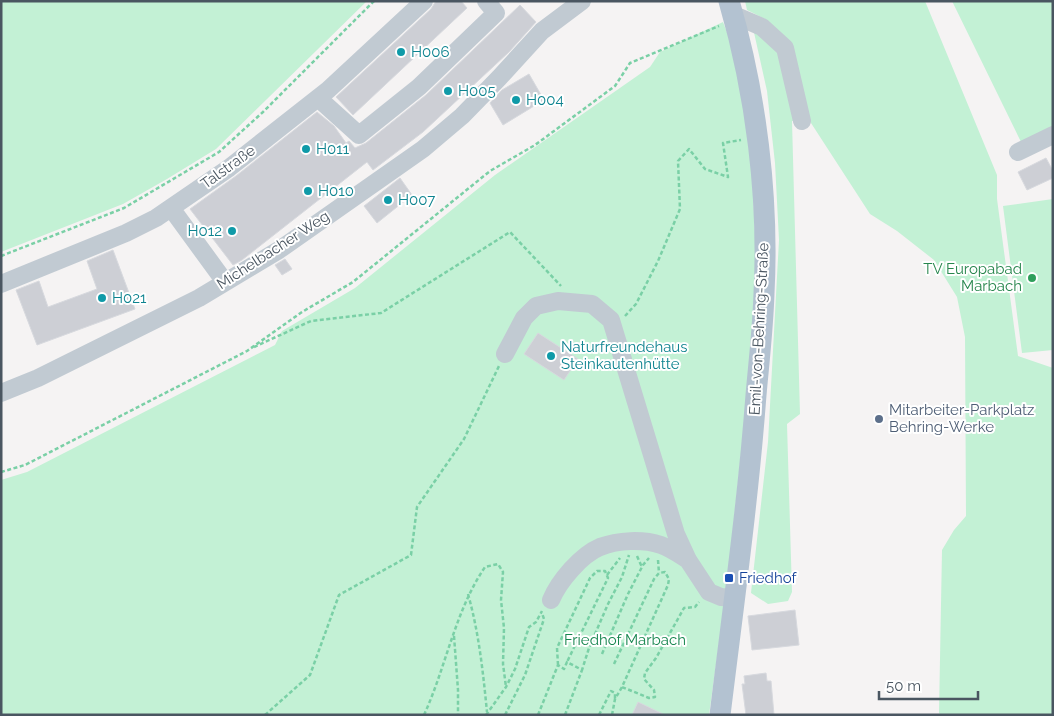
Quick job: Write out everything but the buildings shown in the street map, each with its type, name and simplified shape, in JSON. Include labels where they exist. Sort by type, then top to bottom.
[{"type":"main road","name":"Emil-von-Behring-Straße","points":[[720,715],[753,438],[764,293],[765,247],[757,138],[744,58],[733,12]]},
{"type":"lane","name":"Talstraße","points":[[1,284],[126,233],[171,208],[229,168],[318,98],[424,1]]},
{"type":"lane","name":"Michelbacher Weg","points":[[1,393],[47,373],[198,298],[279,250],[423,149],[468,109],[542,31],[582,1]]},
{"type":"lane","points":[[318,98],[359,135],[420,87],[497,5]]},
{"type":"lane","points":[[733,12],[762,28],[785,48],[802,121]]},
{"type":"lane","points":[[1018,152],[1053,136]]},
{"type":"lane","points":[[171,208],[225,282]]},
{"type":"lane","points":[[506,354],[524,318],[536,306],[558,301],[592,304],[610,320],[676,534],[688,560],[709,592],[721,597],[735,598]]},
{"type":"lane","points":[[546,606],[560,584],[578,562],[599,547],[619,542],[642,542],[662,545],[688,560]]},
{"type":"path","points":[[1,256],[124,208],[219,152],[263,112],[374,1]]},
{"type":"path","points":[[247,350],[302,312],[353,282],[490,171],[534,146],[614,86],[630,63],[733,12]]},
{"type":"path","points":[[614,329],[636,304],[658,261],[680,209],[678,161],[689,149],[705,169],[728,176],[723,143],[757,138]]},
{"type":"path","points":[[1,472],[25,465],[247,350],[311,321],[381,313],[510,232],[576,302]]},
{"type":"path","points":[[265,715],[310,675],[339,595],[411,555],[416,507],[464,439],[506,354]]},
{"type":"path","points":[[565,715],[593,639],[622,577],[629,556],[634,551],[643,566]]},
{"type":"path","points":[[558,665],[564,669],[608,578],[607,575],[621,556],[628,553],[629,556]]},
{"type":"path","points":[[602,654],[628,594],[643,566],[648,559],[655,556],[658,562],[658,573],[630,627],[614,664]]},
{"type":"path","points":[[424,715],[433,695],[468,593],[484,567],[498,564],[503,572],[501,600],[504,628],[503,664],[506,686]]},
{"type":"path","points":[[538,715],[558,665],[557,648],[590,578],[597,571],[602,570],[607,575]]},
{"type":"path","points":[[615,700],[668,584],[668,575],[665,572],[658,573]]},
{"type":"path","points":[[622,687],[649,698],[655,697],[654,690],[644,678],[646,673],[684,608],[695,607],[709,592]]},
{"type":"path","points":[[468,593],[482,656],[487,714]]},
{"type":"path","points":[[487,714],[515,670],[529,627],[536,622],[546,606]]},
{"type":"path","points":[[505,715],[525,675],[544,619],[546,606]]},
{"type":"path","points":[[454,635],[458,715]]},
{"type":"path","points":[[567,662],[582,670]]},
{"type":"path","points":[[599,715],[611,691],[615,693],[612,715]]},
{"type":"green space","points":[[1,1],[367,1],[216,149],[123,204],[1,252]]},
{"type":"green space","points":[[745,1],[925,1],[997,175],[997,199],[1018,356],[1053,368],[1053,715],[941,715],[939,713],[942,550],[954,530],[966,516],[965,337],[957,297],[934,260],[897,231],[870,214],[811,123],[797,72],[765,19],[747,10]]},
{"type":"green space","points":[[952,1],[1053,1],[1053,127],[1021,142]]},
{"type":"green space","name":"Friedhof Marbach","points":[[723,22],[735,53],[750,132],[758,294],[727,585],[709,715],[1,715],[1,480],[27,472],[275,345],[282,331],[355,288],[495,175],[650,67],[660,52]]},
{"type":"green space","points":[[753,28],[782,50],[797,121],[792,121],[800,414],[787,424],[792,592],[788,601],[768,604],[751,593],[768,442],[779,240],[775,163],[767,91]]},
{"type":"green space","name":"TV Europabad Marbach","points":[[1053,199],[1053,350],[1022,353],[1003,206]]},
{"type":"place","name":"H006","points":[[401,52]]},
{"type":"place","name":"H005","points":[[448,91]]},
{"type":"place","name":"H004","points":[[516,100]]},
{"type":"place","name":"H011","points":[[306,149]]},
{"type":"place","name":"H010","points":[[308,191]]},
{"type":"place","name":"H007","points":[[388,200]]},
{"type":"place","name":"H012","points":[[232,231]]},
{"type":"place","name":"TV Europabad Marbach","points":[[1032,278]]},
{"type":"place","name":"H021","points":[[102,298]]},
{"type":"place","name":"Naturfreundehaus Steinkautenhütte","points":[[551,356]]},
{"type":"place","name":"Mitarbeiter-Parkplatz Behring-Werke","points":[[879,419]]},
{"type":"place","name":"Friedhof","points":[[729,578]]}]
